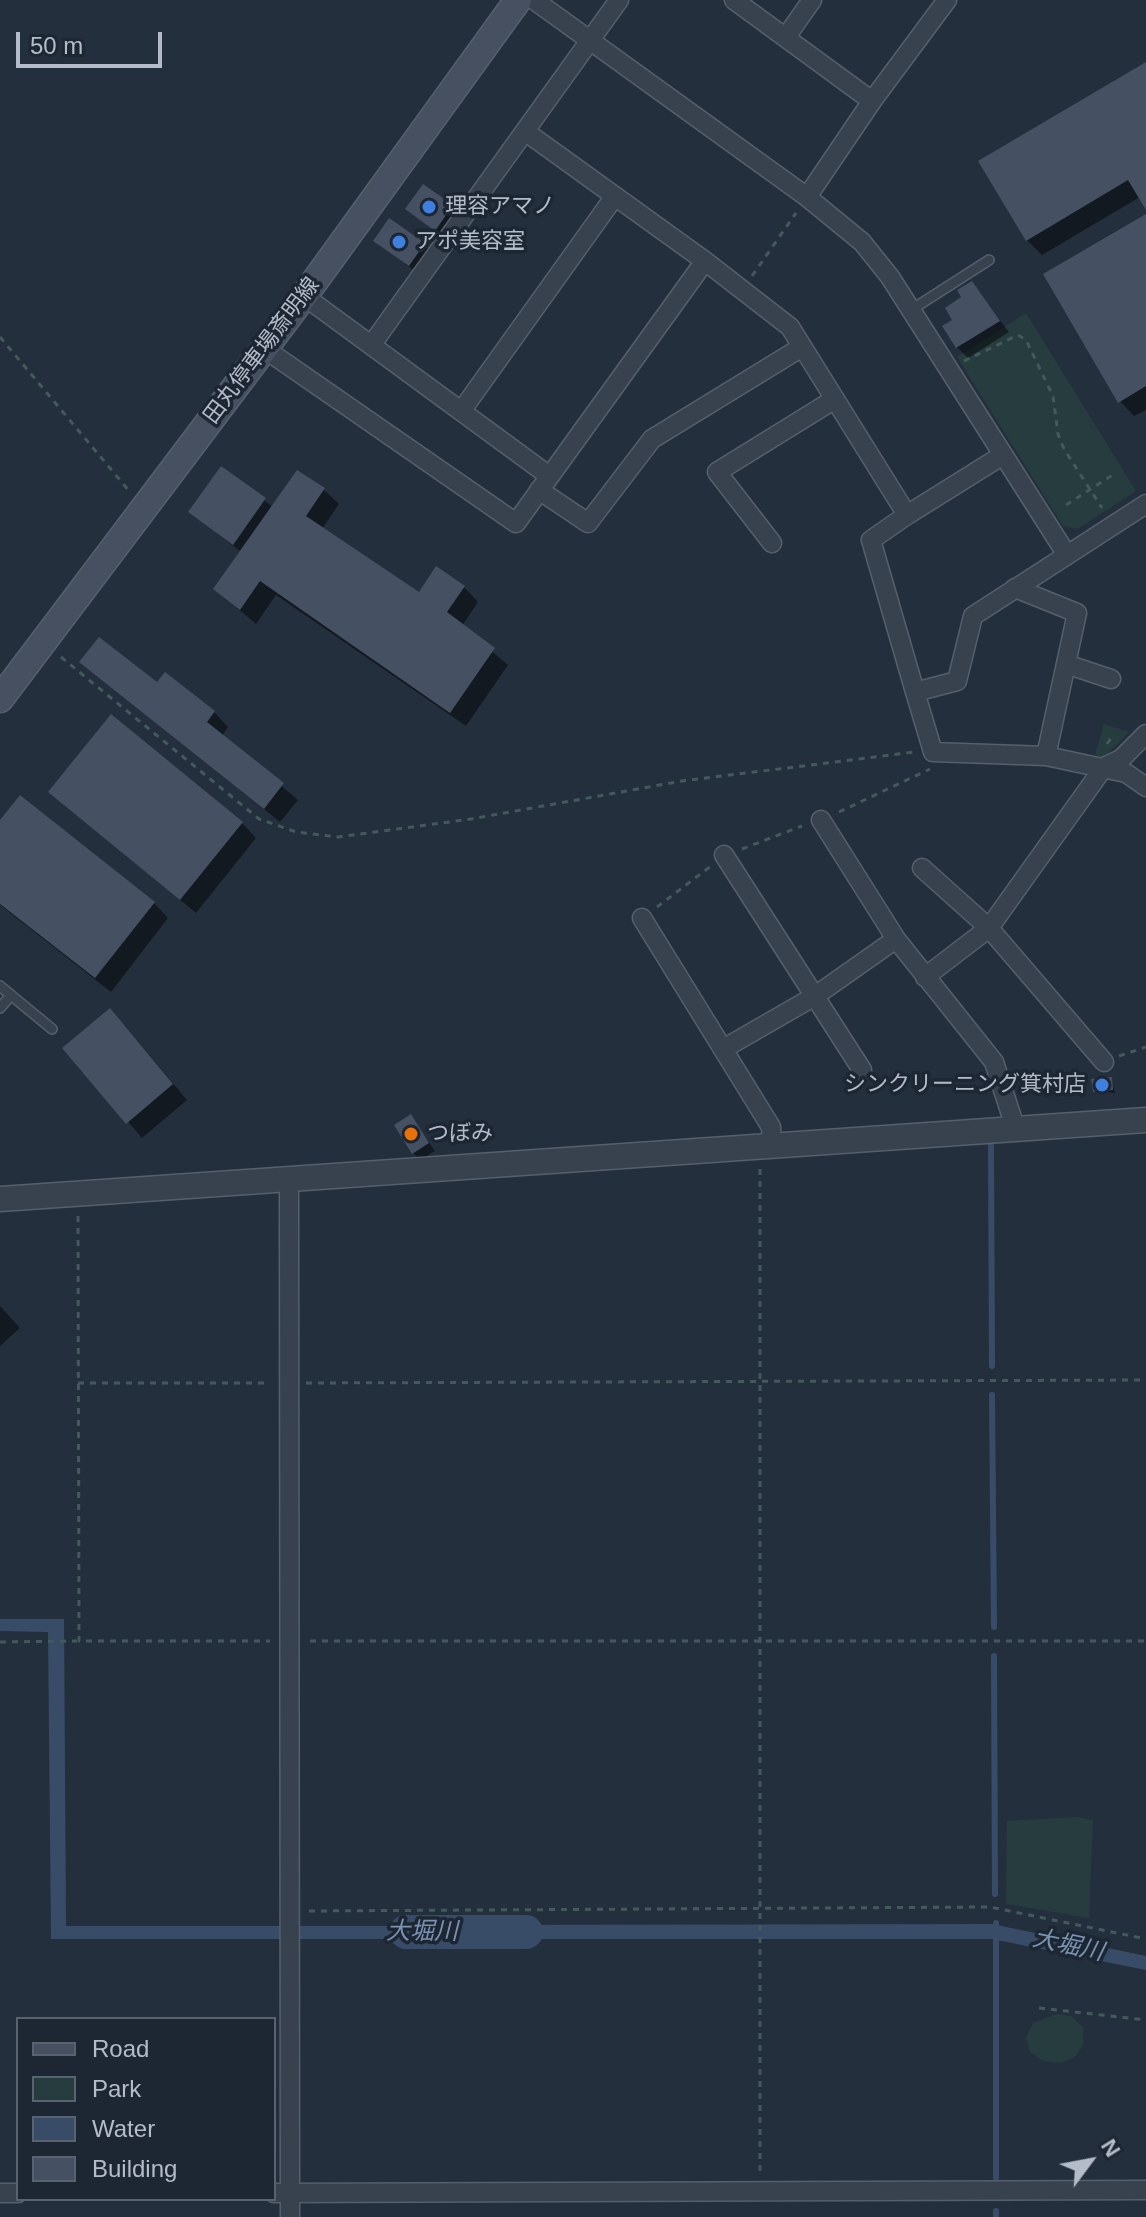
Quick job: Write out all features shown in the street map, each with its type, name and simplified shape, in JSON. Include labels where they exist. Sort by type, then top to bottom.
[{"type":"main road","name":"田丸停車場斎明線","points":[[0,699],[265,349],[518,0]]},
{"type":"street","points":[[534,0],[807,197],[862,242],[911,310],[1067,555]]},
{"type":"street","points":[[372,344],[619,0]]},
{"type":"street","points":[[734,0],[872,101]]},
{"type":"street","points":[[786,37],[812,0]]},
{"type":"street","points":[[807,197],[872,101],[947,0]]},
{"type":"street","points":[[526,132],[705,261],[790,327],[907,515]]},
{"type":"street","points":[[462,410],[615,196]]},
{"type":"street","points":[[265,349],[516,523],[705,261]]},
{"type":"street","points":[[304,296],[462,410],[588,523],[652,439],[802,347]]},
{"type":"street","points":[[772,543],[717,472],[835,399]]},
{"type":"street","points":[[1003,455],[871,540],[933,752],[1046,756],[1126,773],[1146,787]]},
{"type":"street","points":[[915,692],[957,681],[973,616],[1146,504]]},
{"type":"street","points":[[1015,588],[1077,613],[1046,756]]},
{"type":"street","points":[[1066,664],[1111,679]]},
{"type":"street","points":[[925,977],[989,928],[1104,767],[1121,759],[1146,734]]},
{"type":"street","points":[[821,820],[896,939],[994,1062],[1015,1127]]},
{"type":"street","points":[[724,855],[862,1070]]},
{"type":"street","points":[[922,868],[989,928],[1104,1062]]},
{"type":"street","points":[[642,918],[771,1127],[766,1146]]},
{"type":"street","points":[[723,1049],[815,996],[896,939]]},
{"type":"street","points":[[0,1199],[1146,1120]]},
{"type":"street","points":[[289,1181],[282,1641],[289,1951],[282,2193],[290,2217]]},
{"type":"street","points":[[282,2193],[1146,2190]]},
{"type":"lane","points":[[911,310],[989,260]]},
{"type":"lane","points":[[0,986],[52,1029]]},
{"type":"lane","points":[[0,1008],[11,995]]},
{"type":"path","points":[[742,289],[807,197]]},
{"type":"path","points":[[949,369],[1018,335],[1026,340],[1053,396],[1058,434],[1113,525]]},
{"type":"path","points":[[0,337],[143,507]]},
{"type":"path","points":[[1066,505],[1114,474]]},
{"type":"path","points":[[43,642],[259,819],[296,832],[338,837],[471,819],[682,781],[933,752],[936,767],[821,820],[724,855],[642,918]]},
{"type":"path","points":[[1104,1062],[1146,1047]]},
{"type":"path","points":[[760,2191],[759,1381],[766,1146]]},
{"type":"path","points":[[78,1194],[76,1383],[79,1641]]},
{"type":"path","points":[[76,1383],[1146,1380]]},
{"type":"path","points":[[0,1642],[1146,1641]]},
{"type":"path","points":[[289,1911],[990,1907],[1146,1939]]},
{"type":"path","points":[[1039,2008],[1146,2020]]},
{"type":"green space","points":[[1026,313],[1136,491],[1077,529],[1063,526],[957,357]]},
{"type":"green space","points":[[1104,724],[1129,732],[1103,758],[1095,755]]},
{"type":"green space","points":[[1077,1817],[1093,1820],[1089,1918],[1006,1904],[1007,1821]]},
{"type":"green space","points":[[1057,2014],[1071,2016],[1083,2027],[1083,2045],[1076,2056],[1062,2063],[1043,2061],[1030,2052],[1026,2038],[1033,2023]]},
{"type":"water","points":[[0,1619],[64,1619],[66,1926],[454,1926],[454,1939],[51,1939],[48,1632],[0,1631]]},
{"type":"water","points":[[992,1924],[1146,1956],[1146,1970],[992,1939],[479,1939],[479,1925]]},
{"type":"building","points":[[1146,62],[1146,210],[1128,180],[1026,241],[978,161]]},
{"type":"building","name":"理容アマノ","points":[[423,184],[453,205],[435,231],[405,209]]},
{"type":"building","points":[[1146,214],[1146,386],[1118,403],[1043,274]]},
{"type":"building","name":"アポ美容室","points":[[389,218],[425,243],[409,266],[373,241]]},
{"type":"building","points":[[972,281],[1000,321],[956,348],[942,326],[952,320],[945,308],[961,297],[957,290]]},
{"type":"building","points":[[221,466],[266,498],[233,545],[188,512]]},
{"type":"building","points":[[297,470],[325,488],[306,516],[419,592],[436,566],[465,586],[447,612],[495,648],[450,713],[260,581],[240,610],[213,589]]},
{"type":"building","points":[[99,637],[157,682],[165,672],[215,711],[207,722],[284,783],[264,809],[79,662]]},
{"type":"building","points":[[111,714],[243,822],[180,900],[48,792]]},
{"type":"building","points":[[20,795],[155,902],[95,978],[0,904],[0,820]]},
{"type":"building","points":[[110,1008],[173,1084],[126,1124],[62,1048]]},
{"type":"building","name":"シンクリーニング箕村店","points":[[1112,1077],[1113,1090],[1093,1092],[1091,1079]]},
{"type":"building","name":"つぼみ","points":[[411,1114],[429,1143],[412,1154],[394,1125]]},
{"type":"waterway","points":[[991,1145],[992,1366]]},
{"type":"waterway","points":[[992,1395],[994,1627]]},
{"type":"waterway","points":[[994,1656],[995,1894]]},
{"type":"waterway","points":[[996,1923],[996,2178]]},
{"type":"waterway","name":"大堀川","points":[[406,1932],[526,1932]]},
{"type":"waterway","points":[[996,2211],[996,2217]]},
{"type":"place","name":"理容アマノ","points":[[429,207]]},
{"type":"place","name":"アポ美容室","points":[[399,242]]},
{"type":"place","name":"シンクリーニング箕村店","points":[[1102,1085]]},
{"type":"place","name":"つぼみ","points":[[411,1134]]}]
